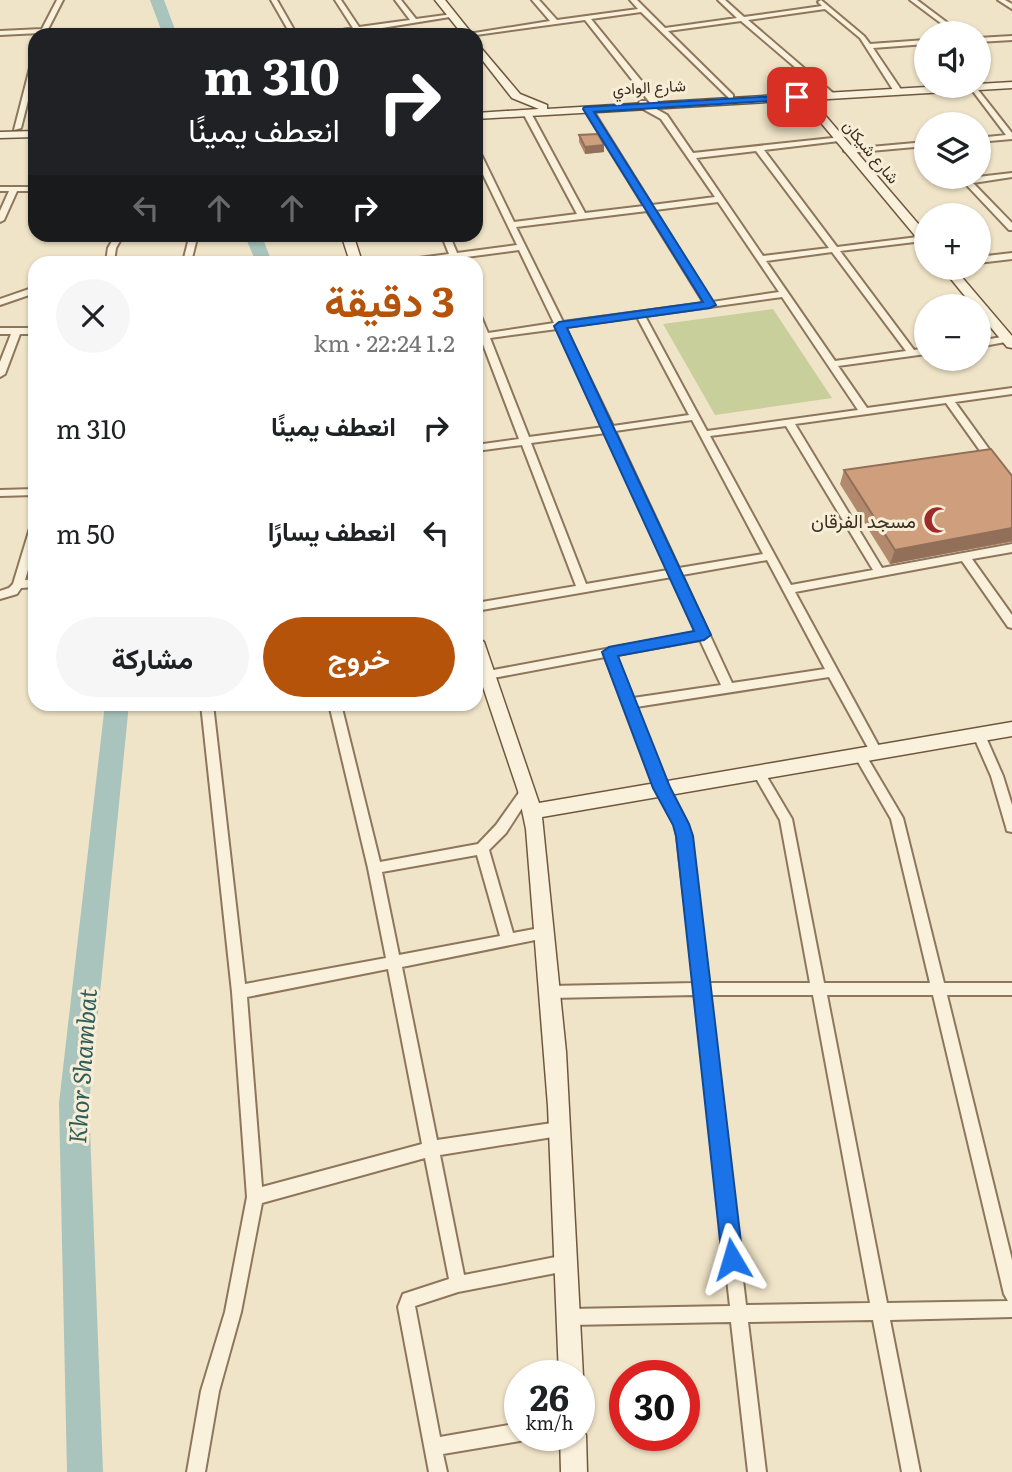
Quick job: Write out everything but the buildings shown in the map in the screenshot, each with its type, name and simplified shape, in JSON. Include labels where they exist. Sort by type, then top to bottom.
[{"type":"street","points":[[44,0],[54,8]]},
{"type":"street","points":[[44,28],[60,0]]},
{"type":"street","points":[[274,0],[290,28]]},
{"type":"street","points":[[338,0],[356,28]]},
{"type":"street","points":[[398,0],[415,22]]},
{"type":"street","points":[[440,0],[462,28]]},
{"type":"street","points":[[535,0],[555,22]]},
{"type":"street","points":[[633,0],[730,97]]},
{"type":"street","points":[[721,0],[827,95]]},
{"type":"street","points":[[663,30],[742,19],[835,0]]},
{"type":"street","points":[[913,0],[942,21]]},
{"type":"street","points":[[1001,0],[1012,7]]},
{"type":"street","points":[[822,3],[869,46],[898,91]]},
{"type":"street","points":[[483,33],[643,10]]},
{"type":"street","points":[[372,28],[453,16]]},
{"type":"street","points":[[587,18],[647,104],[664,117],[864,411]]},
{"type":"street","points":[[0,33],[28,33]]},
{"type":"street","points":[[991,39],[1012,38]]},
{"type":"street","points":[[869,46],[914,44]]},
{"type":"street","points":[[483,54],[516,96],[543,107]]},
{"type":"street","name":"شارع الوادي","points":[[991,86],[1012,85]]},
{"type":"street","points":[[17,128],[28,86]]},
{"type":"street","name":"شارع الوادي","points":[[483,114],[588,109],[730,97],[914,90]]},
{"type":"street","name":"شارع الوادي","points":[[483,113],[543,107],[805,95]]},
{"type":"street","name":"شارع شيكان","points":[[805,95],[848,151],[914,226]]},
{"type":"street","points":[[507,110],[516,96]]},
{"type":"street","points":[[981,98],[1012,137]]},
{"type":"street","points":[[588,109],[710,305]]},
{"type":"street","points":[[527,113],[582,216]]},
{"type":"street","points":[[0,129],[28,128]]},
{"type":"street","points":[[0,135],[28,134]]},
{"type":"street","points":[[991,139],[1012,137]]},
{"type":"street","points":[[691,156],[839,139]]},
{"type":"street","points":[[848,151],[914,145]]},
{"type":"street","points":[[759,149],[912,353],[833,364]]},
{"type":"street","points":[[483,167],[609,428],[728,688]]},
{"type":"street","points":[[991,177],[1012,175]]},
{"type":"street","points":[[0,189],[28,189]]},
{"type":"street","points":[[0,220],[14,189]]},
{"type":"street","points":[[975,189],[1012,228]]},
{"type":"street","points":[[511,225],[720,199]]},
{"type":"street","points":[[761,258],[914,240]]},
{"type":"street","points":[[475,256],[521,247]]},
{"type":"street","points":[[991,258],[1012,256]]},
{"type":"street","points":[[958,280],[1010,342]]},
{"type":"street","points":[[0,302],[28,292]]},
{"type":"street","points":[[483,337],[786,294]]},
{"type":"street","points":[[640,314],[832,672],[897,818],[1012,1294]]},
{"type":"street","points":[[0,331],[28,331]]},
{"type":"street","points":[[0,374],[16,332]]},
{"type":"street","points":[[991,343],[1010,342]]},
{"type":"street","points":[[483,344],[527,440],[582,587]]},
{"type":"street","points":[[705,434],[1012,391]]},
{"type":"street","points":[[949,400],[1012,488]]},
{"type":"street","points":[[483,447],[695,416]]},
{"type":"street","points":[[789,422],[880,573]]},
{"type":"street","points":[[975,459],[989,457]]},
{"type":"street","points":[[825,481],[839,480]]},
{"type":"street","points":[[0,493],[28,492]]},
{"type":"street","points":[[788,589],[1012,548]]},
{"type":"street","points":[[0,595],[13,591],[18,585],[28,551]]},
{"type":"street","points":[[483,606],[771,556]]},
{"type":"street","points":[[965,557],[1012,624]]},
{"type":"street","points":[[18,585],[28,584]]},
{"type":"street","points":[[488,674],[704,635]]},
{"type":"street","points":[[609,652],[662,788],[681,824],[684,836],[757,1472]]},
{"type":"street","points":[[483,662],[530,801],[541,872],[551,992],[570,1360]]},
{"type":"street","points":[[631,704],[832,672]]},
{"type":"street","points":[[196,1472],[210,1391],[233,1312],[255,1197],[239,992],[208,711]]},
{"type":"street","points":[[337,711],[376,868],[458,1284]]},
{"type":"street","points":[[376,868],[482,849],[530,801],[662,788],[1012,729]]},
{"type":"street","points":[[979,735],[997,776],[1012,827]]},
{"type":"street","points":[[759,773],[786,819],[911,1472]]},
{"type":"street","points":[[482,849],[508,941]]},
{"type":"street","points":[[239,992],[545,933]]},
{"type":"street","points":[[551,992],[1012,989]]},
{"type":"street","points":[[255,1197],[430,1149],[559,1129]]},
{"type":"street","points":[[438,1472],[406,1307],[410,1300],[458,1284],[566,1263]]},
{"type":"street","points":[[569,1317],[1012,1309]]},
{"type":"street","points":[[433,1447],[504,1435]]},
{"type":"street","points":[[573,1451],[574,1472]]},
{"type":"green space","points":[[773,309],[832,398],[715,415],[663,324]]},
{"type":"waterway","name":"Khor Shambat","points":[[157,0],[167,28]]},
{"type":"waterway","name":"Khor Shambat","points":[[255,242],[261,256]]},
{"type":"waterway","name":"Khor Shambat","points":[[85,1472],[74,1103],[116,711]]},
{"type":"place","name":"مسجد الفرقان","points":[[937,520]]},
{"type":"route","points":[[732,1259],[684,836],[681,824],[662,788],[609,652],[704,635],[559,326],[710,305],[588,109],[797,97]]}]
